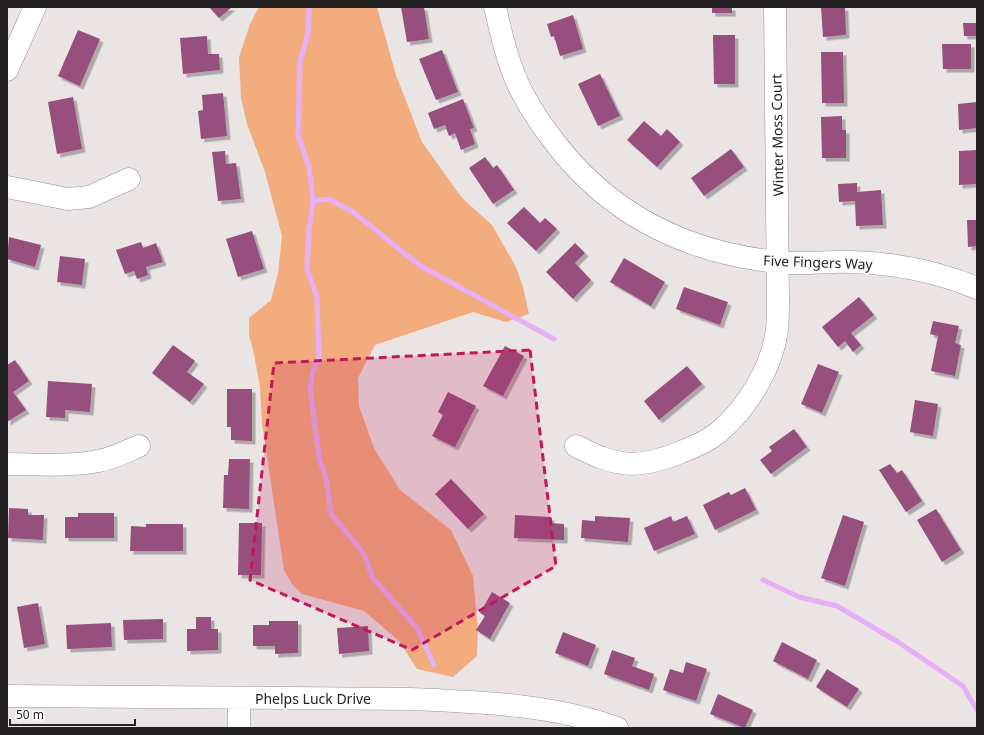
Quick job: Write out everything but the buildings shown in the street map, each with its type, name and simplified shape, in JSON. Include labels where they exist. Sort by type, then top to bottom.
[{"type":"street","points":[[7,70],[35,7]]},
{"type":"street","name":"Five Fingers Way","points":[[496,7],[505,47],[518,84],[541,124],[567,160],[600,192],[640,220],[675,238],[741,258],[779,262],[852,262],[891,265],[930,273],[977,288]]},
{"type":"street","name":"Winter Moss Court","points":[[576,446],[608,461],[624,463],[649,463],[672,456],[696,446],[718,433],[746,401],[760,380],[771,354],[777,331],[779,262],[775,7]]},
{"type":"street","points":[[7,187],[68,199],[89,197],[129,179]]},
{"type":"street","points":[[7,464],[79,464],[117,456],[139,446]]},
{"type":"street","name":"Phelps Luck Drive","points":[[7,696],[411,699],[478,702],[536,709],[617,728]]},
{"type":"street","points":[[239,698],[239,728]]},
{"type":"highlighted area","points":[[530,350],[556,566],[412,650],[250,580],[274,363]]},
{"type":"shaded area","points":[[259,7],[377,7],[396,75],[422,142],[462,198],[492,225],[516,267],[523,287],[529,314],[506,322],[473,312],[375,345],[358,378],[359,406],[374,448],[400,490],[451,530],[473,576],[478,629],[477,656],[453,677],[417,669],[399,641],[364,611],[302,594],[292,584],[284,570],[262,424],[260,387],[249,335],[249,318],[271,300],[278,273],[282,236],[265,172],[247,124],[241,98],[239,57],[250,24]]},
{"type":"waterway","points":[[309,7],[308,34],[300,61],[298,135],[309,167],[313,201],[309,229],[307,269],[317,297],[319,358],[313,371],[310,387],[319,458],[326,478],[331,514],[359,547],[366,558],[372,577],[417,628],[434,665]]},
{"type":"waterway","points":[[313,201],[329,199],[353,212],[419,265],[554,339]]},
{"type":"waterway","points":[[763,580],[799,597],[837,606],[898,642],[963,686],[977,710]]}]
